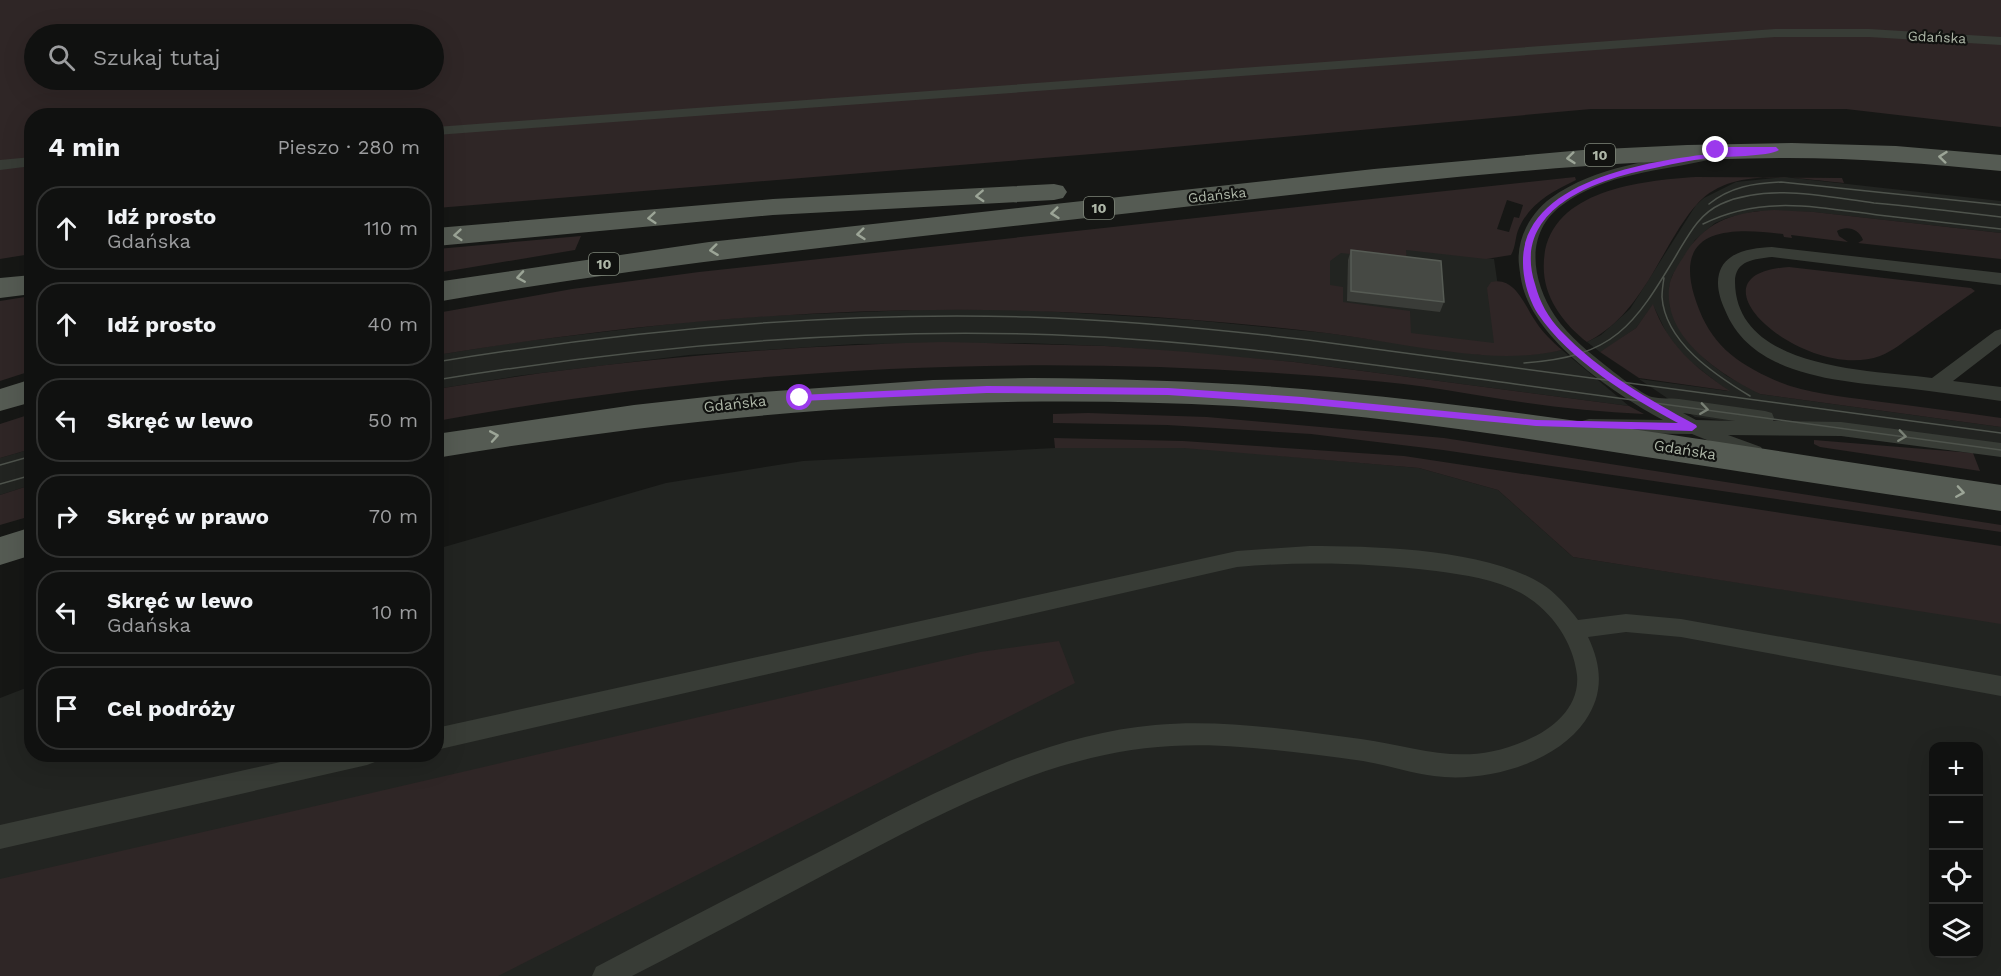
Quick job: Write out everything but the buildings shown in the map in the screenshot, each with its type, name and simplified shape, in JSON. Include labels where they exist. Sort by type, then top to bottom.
[{"type":"main road","name":"Gdańska","points":[[444,291],[644,258],[1426,172],[1602,155],[1776,150],[1931,156],[2001,163]]},
{"type":"main road","points":[[444,236],[773,207],[1426,172]]},
{"type":"main road","points":[[0,288],[24,285]]},
{"type":"main road","name":"Gdańska","points":[[444,445],[535,428],[739,403],[863,394],[976,390],[1117,390],[1233,395],[1445,415],[2001,498]]},
{"type":"main road","points":[[0,400],[24,392]]},
{"type":"main road","points":[[0,551],[24,544]]},
{"type":"lane","name":"Gdańska","points":[[444,130],[1775,33],[1869,33],[2001,41]]},
{"type":"lane","points":[[1776,150],[1707,156],[1634,170],[1600,180],[1557,201],[1528,239],[1526,262],[1530,285],[1542,313],[1559,334],[1586,359],[1646,402],[1692,427],[1760,454],[1860,477]]},
{"type":"lane","points":[[0,165],[24,162]]},
{"type":"lane","points":[[2001,279],[1772,252],[1746,256],[1734,263],[1728,270],[1725,286],[1737,321],[1750,336],[1773,352],[1816,369],[2001,394]]},
{"type":"lane","points":[[1935,385],[2001,335]]},
{"type":"lane","points":[[1646,402],[2001,450]]},
{"type":"lane","points":[[1445,415],[1567,425],[1858,430]]},
{"type":"lane","points":[[444,737],[1237,559],[1306,553],[1376,555],[1455,565],[1485,572],[1533,590],[1551,604],[1573,630],[1586,659],[1588,689],[1576,717],[1549,741],[1484,764],[1438,766],[1357,749],[1260,738],[1188,735],[1133,738],[1077,750],[984,783],[937,805],[605,976]]},
{"type":"lane","points":[[1573,630],[1626,623],[1681,628],[2001,686]]},
{"type":"lane","points":[[0,837],[332,762]]},
{"type":"shaded area","points":[[0,0],[2001,0],[2001,127],[1846,109],[1591,109],[1141,150],[444,207],[444,108],[24,108],[24,255],[0,259]]},
{"type":"shaded area","points":[[1575,177],[1576,180],[1551,193],[1529,212],[1519,228],[1511,255],[1486,259],[1406,250],[1407,260],[1341,253],[1330,261],[1330,285],[1343,287],[1343,302],[1410,311],[1411,333],[1494,343],[1487,288],[1491,282],[1500,281],[1507,284],[1519,294],[1542,330],[1562,350],[1542,354],[1482,355],[1326,333],[1160,317],[937,310],[770,316],[686,323],[520,342],[444,354],[444,312],[572,289],[699,272]],"holes":[[[1507,200],[1523,205],[1519,218],[1514,217],[1509,232],[1497,229]]]},
{"type":"shaded area","points":[[1696,177],[1765,177],[1729,183],[1712,191],[1698,203],[1629,308],[1615,323],[1587,342],[1558,312],[1546,283],[1544,273],[1546,246],[1557,224],[1573,208],[1595,196],[1646,182]]},
{"type":"shaded area","points":[[1784,177],[2001,201],[2001,233],[1813,212],[1757,211],[1727,218],[1715,223],[1695,240],[1672,276],[1669,287],[1670,307],[1687,340],[1707,361],[1727,376],[1760,394],[2001,427],[2001,456],[1695,417],[1639,379],[1728,391],[1678,349],[1667,334],[1653,305],[1636,328],[1609,347],[1600,352],[1587,342],[1601,335],[1630,309],[1696,205],[1704,198],[1736,182]]},
{"type":"shaded area","points":[[1788,178],[1842,178],[1844,183],[1807,179]]},
{"type":"shaded area","points":[[1774,210],[1814,212],[2001,233],[2001,259],[1858,243],[1863,240],[1861,236],[1849,228],[1837,231],[1839,236],[1848,242],[1791,235],[1792,238],[1784,237],[1783,234],[1764,232],[1728,232],[1712,236],[1700,244],[1692,256],[1690,272],[1699,310],[1713,335],[1730,354],[1768,377],[1793,387],[1820,393],[2001,418],[2001,427],[1760,394],[1729,377],[1698,353],[1676,323],[1670,306],[1669,288],[1673,274],[1696,240],[1714,224],[1736,215]]},
{"type":"shaded area","points":[[581,236],[575,250],[444,272],[444,248]]},
{"type":"shaded area","points":[[1312,237],[1494,259],[1507,348],[1304,324]]},
{"type":"shaded area","points":[[1789,267],[1971,288],[1975,291],[1889,352],[1880,356],[1850,360],[1819,354],[1789,342],[1765,324],[1750,305],[1746,288],[1758,274]]},
{"type":"shaded area","points":[[24,297],[24,373],[0,381],[0,301]]},
{"type":"shaded area","points":[[1653,304],[1674,343],[1694,364],[1730,391],[1639,378],[1600,352],[1636,328]]},
{"type":"shaded area","points":[[938,309],[1026,310],[1193,320],[1327,333],[1482,355],[1529,355],[1562,350],[1629,406],[1294,362],[1105,346],[1024,343],[856,344],[689,355],[517,376],[444,388],[444,354],[518,342],[687,322],[763,316]]},
{"type":"shaded area","points":[[943,342],[1105,346],[1188,352],[1294,362],[1629,406],[1644,414],[1569,408],[1425,387],[1340,378],[1276,373],[1065,365],[960,366],[750,378],[645,389],[444,420],[444,388],[563,370],[688,356]]},
{"type":"shaded area","points":[[1053,414],[1207,417],[1444,438],[2001,525],[2001,532],[1443,450],[1311,434],[1167,425],[1053,423]]},
{"type":"shaded area","points":[[24,416],[24,451],[0,458],[0,424]]},
{"type":"shaded area","points":[[1054,438],[1183,441],[1404,456],[2001,546],[2001,624],[1573,557],[1498,490],[1419,468],[1184,448],[1055,448]]},
{"type":"shaded area","points":[[1814,440],[1973,453],[1980,471],[1820,447],[1814,444]]},
{"type":"shaded area","points":[[1184,447],[1419,468],[1498,490],[1573,557],[2001,623],[2001,976],[0,976],[0,698],[24,689],[24,762],[444,762],[444,547],[666,483],[803,461],[1055,448]]},
{"type":"shaded area","points":[[24,451],[24,487],[0,495],[0,458]]},
{"type":"shaded area","points":[[24,487],[24,518],[0,525],[0,495]]},
{"type":"shaded area","points":[[1059,641],[1075,683],[498,976],[0,976],[0,879],[980,652]]},
{"type":"tram line","points":[[1709,204],[1743,187],[1781,182],[2001,205]]},
{"type":"tram line","points":[[1524,363],[1555,360],[1580,354],[1601,345],[1618,333],[1648,301],[1690,232],[1701,219],[1713,208],[1739,198],[1758,194],[1797,193],[2001,217]]},
{"type":"tram line","points":[[1703,224],[1746,209],[1789,206],[2001,229]]},
{"type":"tram line","points":[[1664,278],[1662,297],[1665,313],[1682,343],[1694,356],[1722,378],[1750,396]]},
{"type":"tram line","points":[[444,361],[583,341],[731,325],[879,317],[1063,318],[1308,340],[2001,433]]},
{"type":"tram line","points":[[444,379],[657,350],[805,338],[953,333],[1088,336],[1150,340],[1333,360],[2001,450]]},
{"type":"tram line","points":[[0,465],[24,458]]},
{"type":"tram line","points":[[0,484],[24,477]]},
{"type":"route","points":[[800,398],[987,390],[1168,392],[1302,400],[1536,423],[1692,427],[1646,402],[1608,377],[1551,326],[1535,300],[1530,285],[1526,250],[1528,239],[1547,210],[1574,191],[1600,180],[1634,170],[1707,156],[1776,150],[1716,150]]}]
